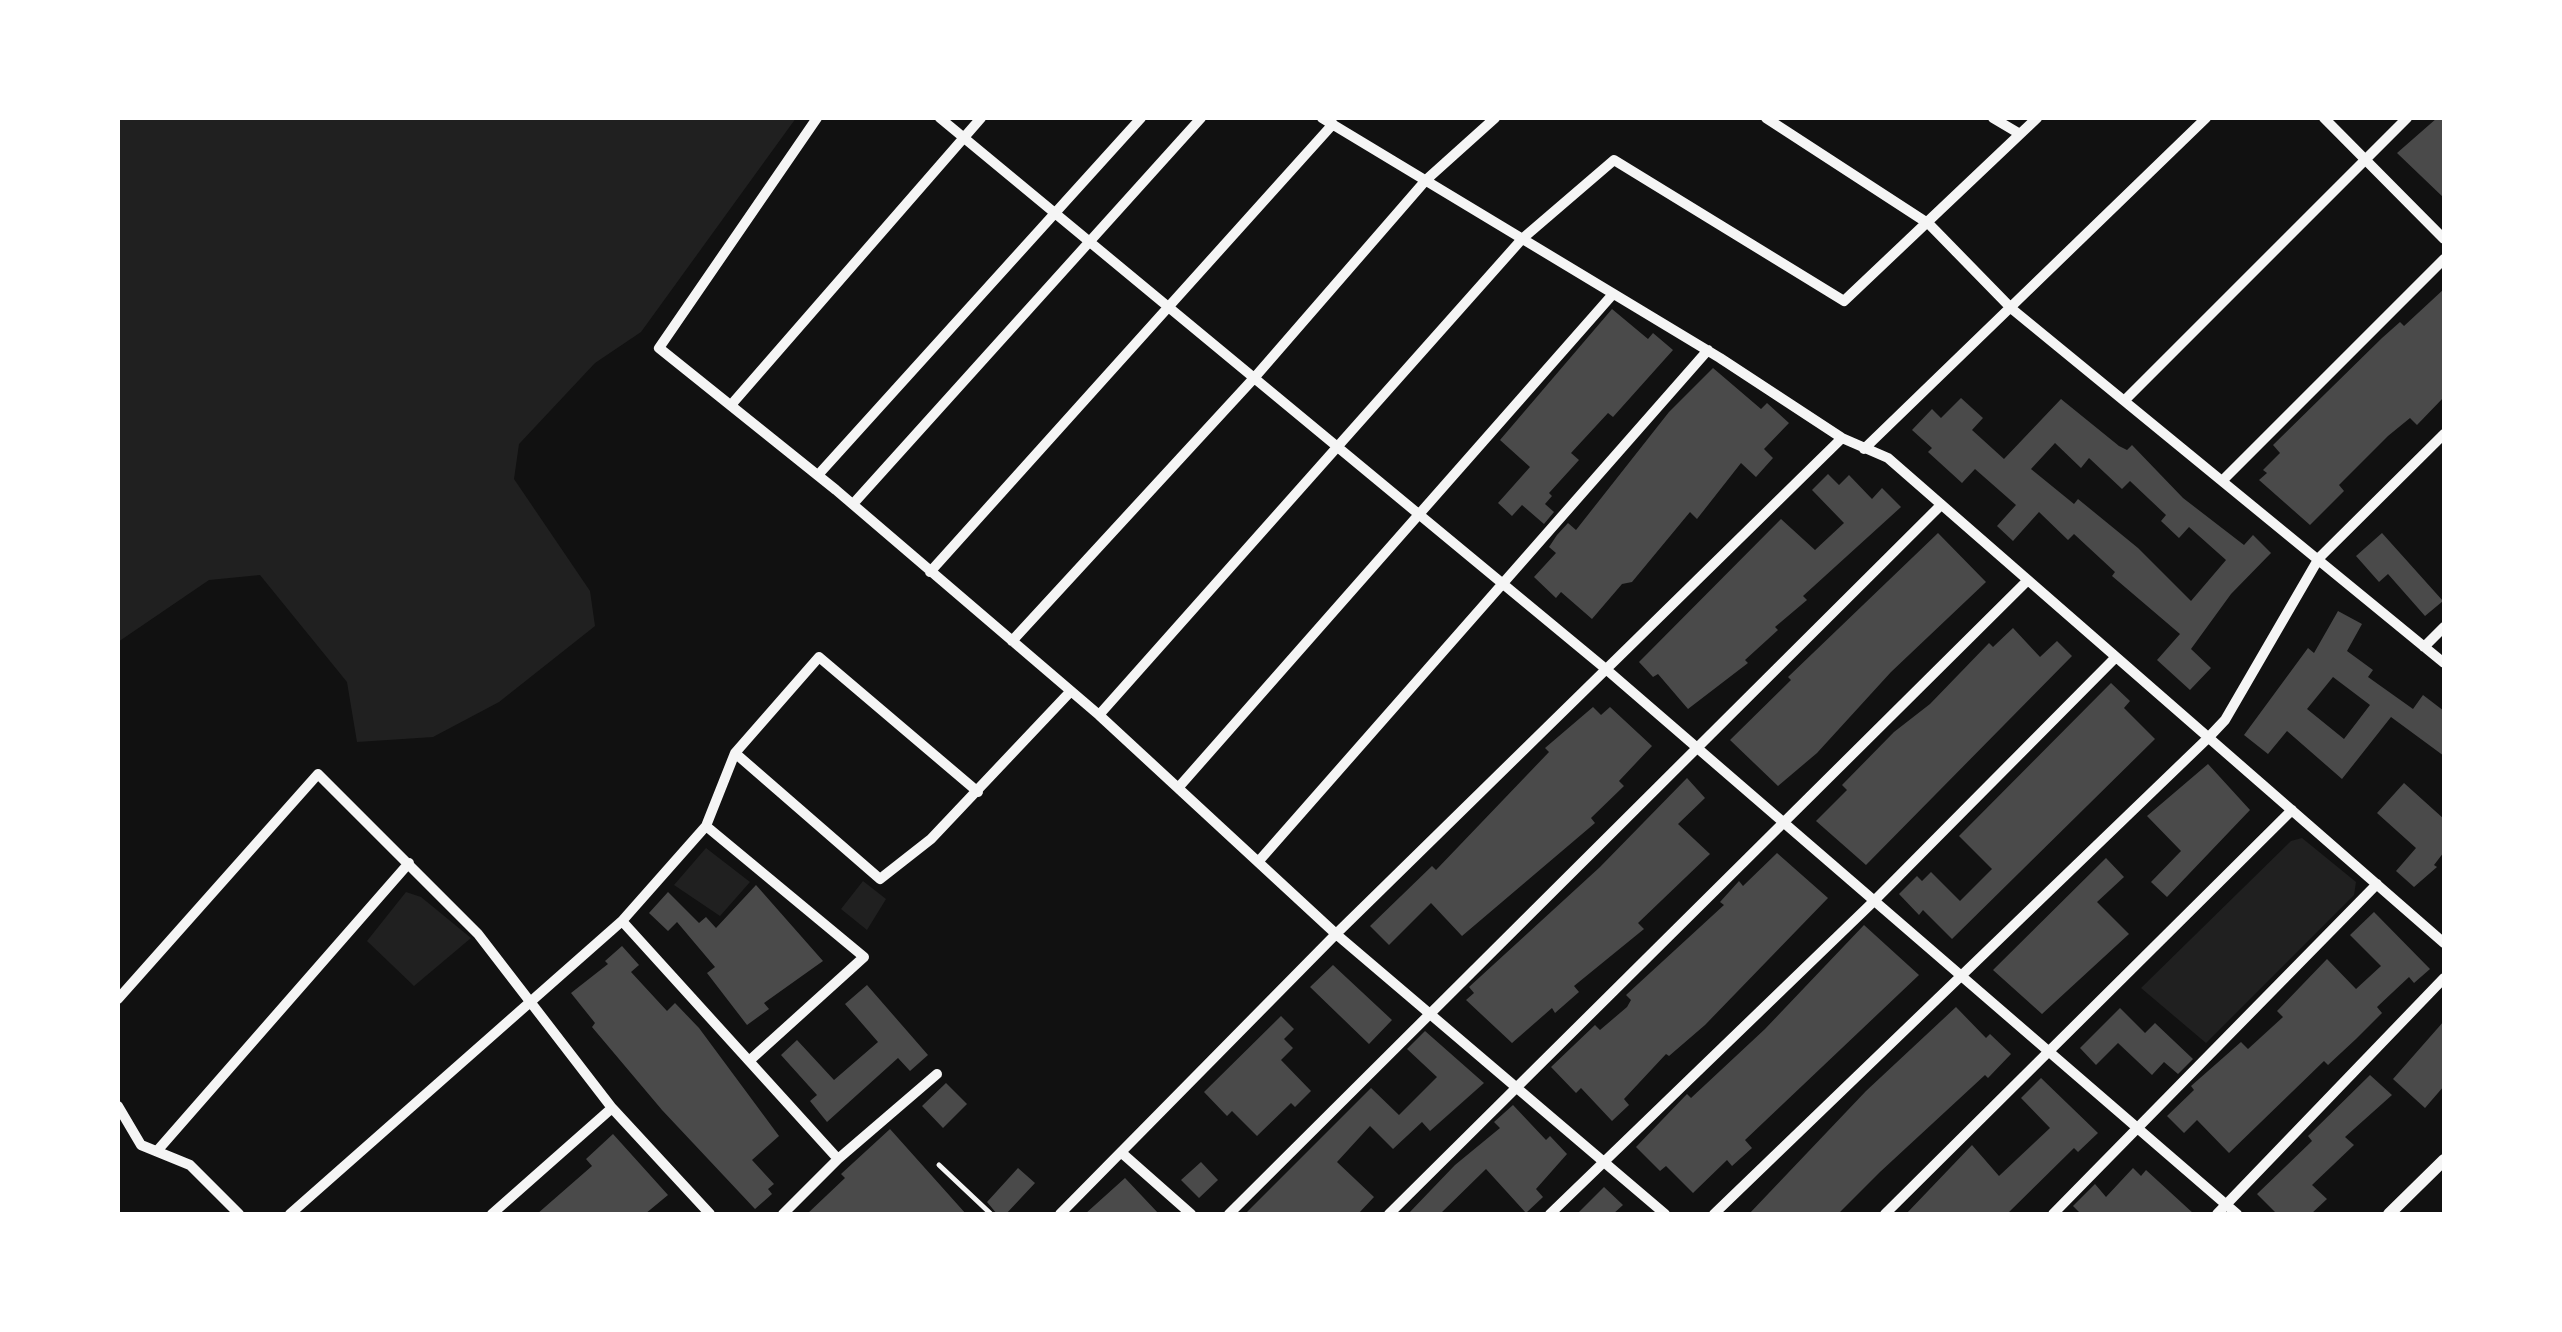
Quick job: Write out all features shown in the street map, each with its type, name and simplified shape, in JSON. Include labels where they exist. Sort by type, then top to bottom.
[{"type":"street","points":[[817,118],[659,348],[853,504],[1099,715],[1336,934],[1665,1214]]},
{"type":"street","points":[[940,118],[1608,670],[2237,1214]]},
{"type":"street","points":[[731,405],[981,118]]},
{"type":"street","points":[[818,475],[1141,118]]},
{"type":"street","points":[[853,504],[1200,118]]},
{"type":"street","points":[[1322,118],[1708,350],[1842,438],[1888,458],[2444,943]]},
{"type":"street","points":[[1012,641],[1256,377],[1426,180],[1495,118]]},
{"type":"street","points":[[1766,118],[1930,224],[2012,309],[2444,664]]},
{"type":"street","points":[[1993,118],[2020,134]]},
{"type":"street","points":[[1099,715],[1522,239],[1614,160],[1844,301],[1930,224],[2037,118]]},
{"type":"street","points":[[1864,449],[2206,118]]},
{"type":"street","points":[[2324,118],[2444,238]]},
{"type":"street","points":[[2125,400],[2408,118]]},
{"type":"street","points":[[930,572],[1334,124]]},
{"type":"street","points":[[2223,480],[2444,259]]},
{"type":"street","points":[[1178,788],[1613,294]]},
{"type":"street","points":[[1258,862],[1708,350]]},
{"type":"street","points":[[1714,1214],[1962,979],[2225,720],[2319,558],[2444,434]]},
{"type":"street","points":[[1060,1214],[1336,934],[1842,438]]},
{"type":"street","points":[[1230,1214],[1426,1013],[1698,750],[1941,505]]},
{"type":"street","points":[[1388,1214],[1785,825],[2028,580]]},
{"type":"street","points":[[2424,647],[2444,627]]},
{"type":"street","points":[[1550,1214],[1873,902],[2116,657]]},
{"type":"street","points":[[290,1214],[622,921],[706,826],[735,753],[819,658],[978,792]]},
{"type":"street","points":[[735,753],[880,879],[931,838],[978,792],[1070,692]]},
{"type":"street","points":[[118,999],[318,774],[478,934],[612,1108],[705,1213]]},
{"type":"street","points":[[1885,1214],[2292,810]]},
{"type":"street","points":[[706,826],[864,957],[749,1061]]},
{"type":"street","points":[[157,1152],[409,864]]},
{"type":"street","points":[[2053,1214],[2140,1130],[2377,884]]},
{"type":"street","points":[[622,921],[838,1159]]},
{"type":"street","points":[[2217,1214],[2444,978]]},
{"type":"street","points":[[783,1214],[838,1159],[937,1074]]},
{"type":"street","points":[[118,1106],[141,1144],[190,1165],[239,1214]]},
{"type":"street","points":[[492,1214],[612,1108]]},
{"type":"street","points":[[1122,1154],[1192,1214]]},
{"type":"street","points":[[2389,1214],[2444,1160]]},
{"type":"lane","points":[[939,1165],[990,1214]]},
{"type":"shaded area","points":[[118,118],[796,118],[641,332],[595,363],[519,444],[514,479],[590,591],[595,626],[499,702],[433,737],[357,742],[347,682],[260,575],[209,580],[118,642]]},
{"type":"shaded area","points":[[2302,838],[2356,882],[2354,895],[2206,1043],[2141,988],[2291,841]]},
{"type":"shaded area","points":[[706,848],[750,882],[720,916],[674,885]]},
{"type":"shaded area","points":[[863,881],[886,899],[867,930],[841,909]]},
{"type":"shaded area","points":[[406,892],[421,897],[471,938],[414,986],[367,941]]},
{"type":"building","points":[[2437,118],[2444,118],[2444,198],[2397,153]]},
{"type":"building","points":[[2444,289],[2444,397],[2417,425],[2410,418],[2388,436],[2339,485],[2344,491],[2310,525],[2259,480],[2280,453],[2273,445],[2382,338],[2400,322],[2404,326]]},
{"type":"building","points":[[1612,309],[1648,339],[1653,333],[1673,350],[1613,417],[1608,413],[1571,453],[1579,460],[1549,493],[1552,496],[1545,504],[1554,512],[1544,524],[1522,505],[1512,516],[1498,503],[1530,467],[1500,440]]},
{"type":"building","points":[[1713,368],[1761,409],[1767,403],[1789,423],[1764,449],[1773,458],[1756,477],[1741,463],[1697,519],[1690,512],[1632,582],[1622,584],[1592,619],[1561,592],[1556,598],[1534,577],[1556,553],[1549,547],[1557,535],[1568,523],[1576,530],[1669,412]]},
{"type":"building","points":[[1961,398],[1983,418],[1972,430],[2004,459],[2061,399],[2119,446],[2127,450],[2132,445],[2183,498],[2244,545],[2253,535],[2271,553],[2231,594],[2191,649],[2211,668],[2190,690],[2157,660],[2180,634],[2112,576],[2115,572],[2074,534],[2068,540],[2039,512],[2013,541],[1997,526],[2016,505],[1975,469],[1962,483],[1928,452],[1932,448],[1912,430],[1932,409],[1941,418]],"holes":[[[2055,443],[2081,468],[2089,458],[2122,489],[2130,481],[2166,515],[2161,521],[2179,538],[2189,527],[2226,560],[2191,601],[2138,548],[2078,499],[2074,504],[2031,469]]]},
{"type":"building","points":[[1828,474],[1839,485],[1849,475],[1872,499],[1882,488],[1901,507],[1803,596],[1807,600],[1775,627],[1778,630],[1745,660],[1748,663],[1688,709],[1658,674],[1653,677],[1639,662],[1781,519],[1815,550],[1844,523],[1812,490]]},
{"type":"building","points":[[1938,533],[1986,582],[1891,672],[1817,753],[1778,786],[1730,740],[1791,680],[1788,677]]},
{"type":"building","points":[[2382,533],[2443,601],[2425,616],[2388,574],[2379,582],[2356,556]]},
{"type":"building","points":[[2338,611],[2362,624],[2347,651],[2373,670],[2368,677],[2413,709],[2423,695],[2444,711],[2444,756],[2391,717],[2342,779],[2287,731],[2268,754],[2244,735],[2308,648],[2314,653]],"holes":[[[2333,677],[2370,705],[2344,739],[2307,709]]]},
{"type":"building","points":[[2013,628],[2040,657],[2057,641],[2072,656],[1866,865],[1816,821],[1847,790],[1842,785],[1894,732],[1930,704],[1989,643],[1993,647]]},
{"type":"building","points":[[2111,683],[2130,701],[2124,708],[2155,739],[1952,939],[1923,910],[1919,915],[1899,894],[1917,876],[1922,881],[1931,872],[1960,901],[1992,869],[1959,836]]},
{"type":"building","points":[[1593,707],[1601,715],[1610,707],[1652,746],[1619,781],[1624,786],[1591,818],[1595,823],[1462,936],[1431,903],[1389,945],[1370,926],[1432,866],[1436,870],[1549,752],[1545,748]]},
{"type":"building","points":[[2208,764],[2250,810],[2167,897],[2151,882],[2181,851],[2147,816]]},
{"type":"building","points":[[1687,778],[1705,798],[1678,824],[1710,854],[1638,923],[1644,929],[1574,986],[1579,992],[1555,1013],[1552,1008],[1512,1043],[1466,1000],[1474,993],[1469,987],[1600,867]]},
{"type":"building","points":[[2404,783],[2444,819],[2444,852],[2434,865],[2437,867],[2414,887],[2396,871],[2416,848],[2377,813]]},
{"type":"building","points":[[1777,853],[1828,898],[1705,1025],[1669,1056],[1666,1054],[1624,1099],[1629,1105],[1612,1121],[1581,1088],[1576,1093],[1551,1067],[1595,1025],[1600,1030],[1627,1007],[1631,1000],[1626,995],[1724,905],[1720,902],[1739,881],[1743,886]]},
{"type":"building","points":[[2106,858],[2124,877],[2097,902],[2129,934],[2042,1014],[1993,970]]},
{"type":"building","points":[[756,885],[823,961],[764,1003],[769,1009],[747,1025],[707,973],[715,967],[677,922],[668,931],[649,913],[668,892],[699,923],[706,917],[716,928]]},
{"type":"building","points":[[2374,912],[2430,969],[2414,983],[2409,977],[2377,1007],[2382,1013],[2356,1039],[2328,1065],[2324,1061],[2229,1153],[2197,1120],[2184,1133],[2167,1116],[2194,1090],[2191,1086],[2241,1042],[2248,1049],[2283,1017],[2277,1011],[2327,959],[2356,989],[2381,966],[2350,935]]},
{"type":"building","points":[[1864,925],[1919,975],[1745,1140],[1752,1148],[1732,1166],[1727,1160],[1693,1193],[1666,1166],[1660,1171],[1636,1147],[1687,1094],[1691,1098],[1765,1029]]},
{"type":"building","points":[[622,946],[639,965],[631,972],[667,1011],[675,1003],[699,1028],[779,1136],[752,1160],[774,1184],[768,1189],[772,1194],[755,1209],[662,1110],[592,1027],[595,1023],[571,993],[608,964],[605,961]]},
{"type":"building","points":[[1333,965],[1392,1020],[1369,1044],[1310,987]]},
{"type":"building","points":[[867,985],[928,1055],[910,1071],[898,1058],[827,1122],[810,1101],[817,1095],[781,1055],[797,1040],[834,1080],[878,1042],[845,1004]]},
{"type":"building","points":[[1956,1007],[1986,1038],[1990,1034],[2011,1054],[1988,1078],[1985,1075],[1838,1214],[1749,1214],[1866,1091]]},
{"type":"building","points":[[2120,1008],[2145,1033],[2155,1023],[2193,1059],[2178,1074],[2164,1062],[2152,1075],[2118,1043],[2096,1065],[2080,1048]]},
{"type":"building","points":[[1281,1016],[1294,1029],[1284,1039],[1293,1048],[1281,1060],[1311,1091],[1295,1107],[1291,1103],[1257,1136],[1232,1111],[1227,1116],[1204,1092]]},
{"type":"building","points":[[2444,1021],[2444,1086],[2425,1108],[2393,1079]]},
{"type":"building","points":[[1425,1031],[1484,1083],[1430,1131],[1422,1122],[1393,1149],[1370,1126],[1337,1162],[1374,1197],[1358,1214],[1245,1214],[1371,1088],[1399,1115],[1437,1077],[1407,1049]]},
{"type":"building","points":[[2370,1075],[2392,1095],[2345,1137],[2354,1145],[2312,1185],[2327,1199],[2311,1214],[2277,1214],[2257,1194],[2312,1141],[2308,1136]]},
{"type":"building","points":[[2041,1078],[2098,1133],[2078,1152],[2074,1148],[2007,1214],[1906,1214],[1972,1145],[1999,1176],[2050,1128],[2021,1098]]},
{"type":"building","points":[[946,1083],[967,1104],[943,1128],[922,1106]]},
{"type":"building","points":[[1513,1105],[1546,1140],[1550,1136],[1567,1154],[1536,1189],[1543,1197],[1526,1213],[1486,1169],[1440,1214],[1408,1214],[1455,1165],[1500,1128],[1494,1122]]},
{"type":"building","points":[[890,1129],[966,1214],[807,1214],[845,1178],[841,1174]]},
{"type":"building","points":[[613,1134],[668,1195],[645,1214],[537,1214],[592,1166],[586,1159]]},
{"type":"building","points":[[1201,1162],[1218,1180],[1199,1198],[1181,1180]]},
{"type":"building","points":[[1018,1168],[1035,1183],[1006,1214],[997,1214],[987,1202]]},
{"type":"building","points":[[2133,1168],[2141,1176],[2146,1170],[2194,1214],[2081,1214],[2073,1206],[2095,1184],[2106,1197]]},
{"type":"building","points":[[1125,1178],[1159,1214],[1085,1214]]},
{"type":"building","points":[[1604,1187],[1623,1205],[1613,1214],[1577,1214]]}]
